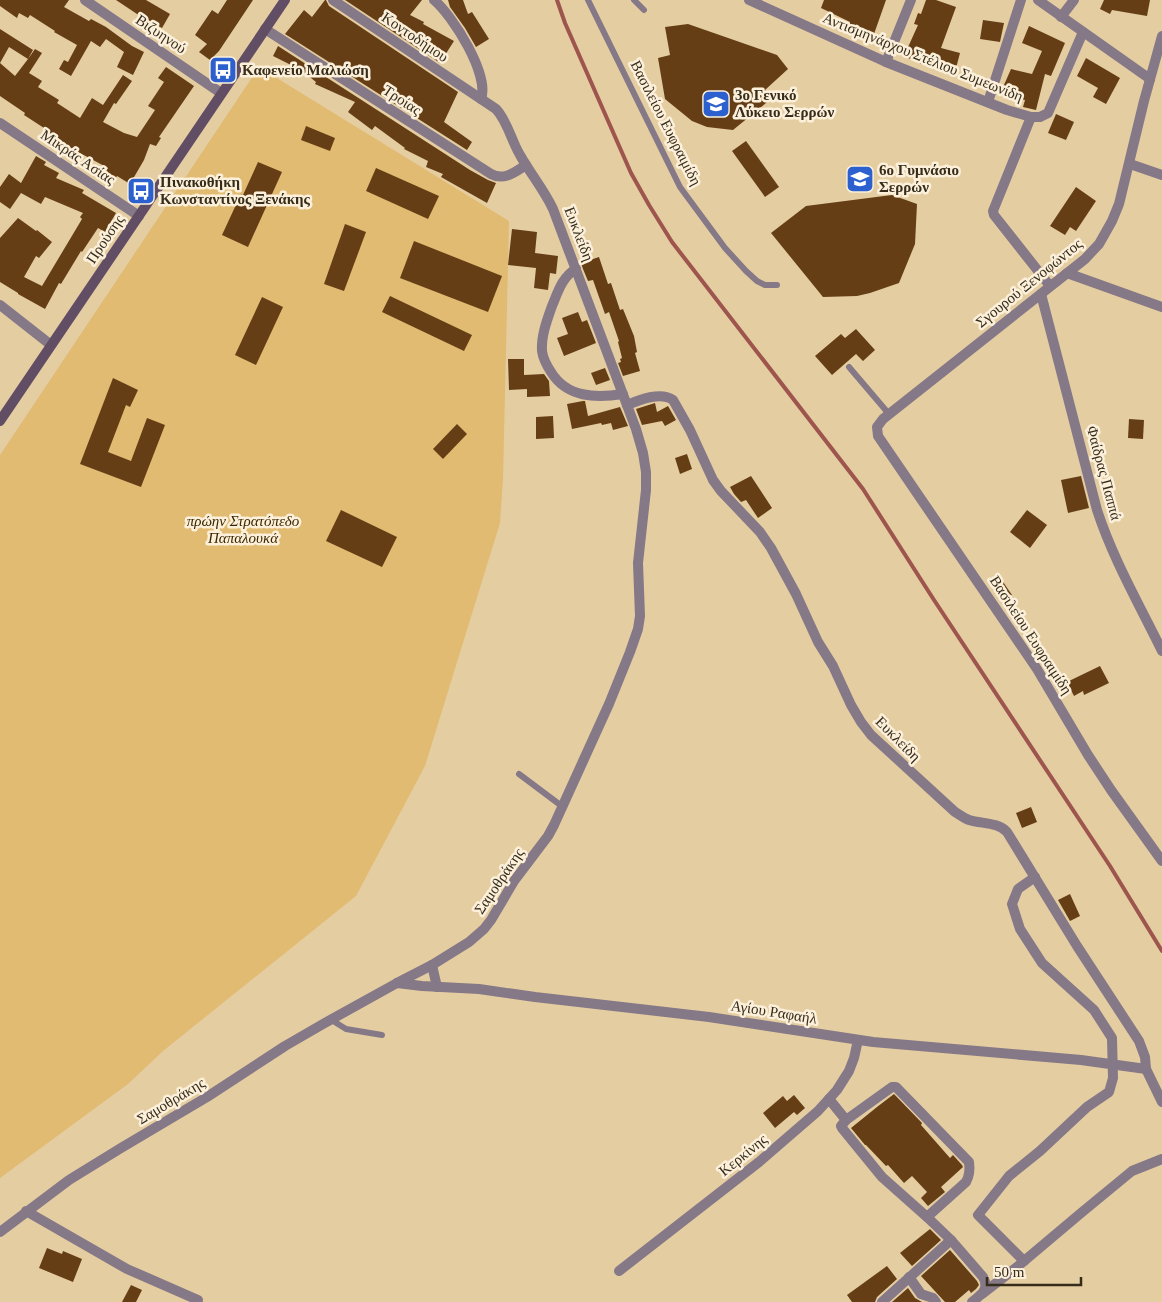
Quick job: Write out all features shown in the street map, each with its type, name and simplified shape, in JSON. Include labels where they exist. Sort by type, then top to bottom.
[{"type":"main road","name":"Προύσης","points":[[0,421],[285,0]]},
{"type":"street","name":"Βιζυηνού","points":[[85,0],[221,93]]},
{"type":"street","name":"Κοντοδήμου","points":[[333,0],[481,99]]},
{"type":"street","points":[[434,0],[447,13],[455,25],[473,59],[482,82],[483,91],[481,99]]},
{"type":"street","name":"Αντισμηνάρχου Στέλιου Συμεωνίδη","points":[[749,0],[886,62],[1030,117]]},
{"type":"street","points":[[886,62],[912,0]]},
{"type":"street","points":[[988,102],[1021,0]]},
{"type":"street","points":[[1038,0],[1150,79]]},
{"type":"street","points":[[1061,17],[1074,0]]},
{"type":"street","name":"Τροίας","points":[[265,29],[491,174],[499,177],[506,176],[526,165]]},
{"type":"street","points":[[1050,286],[993,212],[1030,117],[1040,117],[1048,113],[1083,32]]},
{"type":"street","name":"Σγουρού Ξενοφώντος","points":[[877,426],[889,414],[1093,251],[1108,229],[1119,204],[1162,36]]},
{"type":"street","name":"Ευκλείδη","points":[[481,99],[496,109],[503,118],[526,165],[553,209],[623,394]]},
{"type":"street","name":"Μικράς Ασίας","points":[[0,123],[139,216]]},
{"type":"street","points":[[1130,164],[1162,175]]},
{"type":"street","points":[[576,269],[564,278],[550,310],[542,341],[543,357],[556,379],[566,389],[596,396],[623,394]]},
{"type":"street","points":[[1067,273],[1162,307]]},
{"type":"street","name":"Φαίδρας Παππά","points":[[1040,294],[1104,530],[1118,564],[1162,651]]},
{"type":"street","points":[[0,305],[51,344]]},
{"type":"street","name":"Σαμοθράκης","points":[[0,1232],[92,1166],[207,1098],[285,1046],[330,1019],[432,965],[469,942],[491,920],[518,876],[548,836],[610,704],[638,629],[640,616],[638,570],[646,490],[646,466],[641,445],[623,394]]},
{"type":"street","name":"Ευκλείδη","points":[[627,404],[656,397],[668,397],[673,400],[690,430],[713,480],[760,532],[771,548],[796,594],[815,636],[833,666],[851,705],[870,735],[955,812],[970,820],[1005,829],[1012,838],[1082,954],[1139,1041],[1145,1057],[1146,1068],[1162,1102]]},
{"type":"street","name":"Βασιλείου Ευφραιμίδη","points":[[877,426],[878,436],[1009,627],[1037,669],[1088,755],[1135,825],[1162,861]]},
{"type":"street","points":[[1024,1261],[978,1215],[1010,1176],[1040,1151],[1086,1107],[1109,1092],[1113,1078],[1112,1038],[1094,1010],[1042,963],[1020,929],[1012,904],[1018,889],[1035,877]]},
{"type":"street","points":[[432,965],[437,987]]},
{"type":"street","name":"Αγίου Ραφαήλ","points":[[397,983],[479,989],[709,1017],[858,1040],[1146,1068]]},
{"type":"street","name":"Κερκίνης","points":[[619,1271],[759,1162],[830,1099],[852,1066],[858,1040]]},
{"type":"street","points":[[928,1217],[966,1182],[970,1168],[968,1162],[896,1087],[892,1087],[846,1120],[841,1126],[877,1172],[928,1217],[960,1250],[985,1280],[986,1286],[982,1294]]},
{"type":"street","points":[[830,1099],[846,1120]]},
{"type":"street","points":[[972,1302],[1132,1172],[1162,1159]]},
{"type":"street","points":[[26,1212],[127,1269],[198,1300]]},
{"type":"street","points":[[882,1302],[951,1240]]},
{"type":"street","points":[[909,1277],[922,1294],[933,1298],[936,1302]]},
{"type":"lane","name":"Βασιλείου Ευφραιμίδη","points":[[588,0],[680,187],[725,248],[746,271],[757,281],[765,285],[777,285]]},
{"type":"lane","points":[[634,0],[644,10]]},
{"type":"lane","points":[[849,367],[889,414]]},
{"type":"lane","points":[[519,774],[562,806]]},
{"type":"lane","points":[[330,1019],[346,1029],[382,1035]]},
{"type":"green space","name":"πρώην Στρατόπεδο Παπαλουκά","points":[[259,67],[509,221],[503,479],[500,523],[425,766],[356,896],[163,1051],[128,1084],[0,1178],[0,455]]},
{"type":"building","points":[[0,0],[69,0],[64,7],[89,21],[91,19],[106,27],[132,46],[144,52],[133,75],[117,67],[124,52],[106,39],[100,47],[91,41],[71,76],[59,69],[64,60],[68,62],[77,45],[30,15],[28,18],[19,13],[17,18],[0,6]]},
{"type":"building","points":[[116,0],[146,0],[170,14],[162,28]]},
{"type":"building","points":[[227,0],[253,0],[219,51],[210,60],[199,52],[207,44],[195,35],[212,10],[218,14]]},
{"type":"building","points":[[325,0],[329,6],[458,92],[444,122],[472,142],[467,150],[285,34],[304,10],[312,17]]},
{"type":"building","points":[[345,0],[422,0],[410,15],[454,41],[440,63]]},
{"type":"building","points":[[448,0],[463,0],[468,14],[472,12],[489,39],[476,47],[450,7]]},
{"type":"building","points":[[824,0],[886,0],[874,34],[849,26],[850,22],[821,8]]},
{"type":"building","points":[[926,0],[936,0],[956,7],[941,48],[960,53],[955,72],[921,64],[904,56],[918,25],[914,24],[918,13],[921,14]]},
{"type":"building","points":[[1104,0],[1150,0],[1147,16],[1112,10],[1110,14],[1100,9]]},
{"type":"building","points":[[983,20],[1004,23],[1000,42],[980,39]]},
{"type":"building","points":[[688,24],[777,55],[788,69],[765,90],[771,99],[733,130],[707,127],[692,121],[665,99],[658,58],[670,55],[665,27]]},
{"type":"building","points":[[1029,26],[1065,43],[1051,76],[1045,74],[1036,110],[1023,107],[1025,100],[1000,94],[1011,69],[1032,74],[1042,51],[1022,43]]},
{"type":"building","points":[[0,29],[33,50],[28,59],[9,47],[0,63]]},
{"type":"building","points":[[278,46],[470,170],[496,183],[487,203],[441,177],[443,174],[426,167],[428,161],[404,149],[375,126],[372,130],[348,112],[355,102],[315,84],[316,82],[301,70],[273,56]]},
{"type":"building","points":[[35,49],[42,53],[29,73],[42,81],[38,87],[59,100],[57,103],[80,118],[92,98],[103,105],[123,75],[132,81],[116,104],[114,103],[103,122],[124,133],[137,137],[155,110],[148,106],[164,82],[158,78],[166,67],[194,86],[159,137],[161,138],[156,146],[150,144],[144,160],[130,184],[117,176],[115,179],[105,173],[108,168],[65,145],[0,96],[0,63],[15,76]]},
{"type":"building","points":[[1086,58],[1120,78],[1106,104],[1093,97],[1098,88],[1077,76]]},
{"type":"building","points":[[1056,114],[1074,122],[1066,140],[1048,133]]},
{"type":"building","points":[[306,126],[335,138],[330,151],[301,140]]},
{"type":"building","points":[[746,141],[779,187],[765,197],[732,151]]},
{"type":"building","points":[[36,156],[46,162],[44,165],[59,173],[56,178],[84,190],[82,193],[116,213],[105,232],[98,228],[81,251],[61,284],[59,283],[45,309],[0,282],[0,238],[18,218],[52,242],[39,258],[36,256],[24,277],[42,286],[82,219],[80,217],[83,213],[45,197],[41,204],[21,193],[10,209],[0,202],[0,187],[9,174],[21,183]]},
{"type":"building","points":[[258,162],[282,172],[248,247],[222,235]]},
{"type":"building","points":[[376,168],[439,196],[428,219],[366,191]]},
{"type":"building","points":[[1076,187],[1096,201],[1076,231],[1070,227],[1065,235],[1050,226]]},
{"type":"building","points":[[892,195],[917,204],[915,244],[899,283],[870,293],[857,296],[823,297],[771,233],[806,206]]},
{"type":"building","points":[[345,224],[366,232],[344,291],[324,284]]},
{"type":"building","points":[[512,229],[537,232],[535,253],[558,256],[556,274],[550,273],[548,290],[534,288],[536,268],[508,265]]},
{"type":"building","points":[[414,241],[502,276],[488,312],[400,278]]},
{"type":"building","points":[[599,257],[608,284],[611,283],[620,310],[623,309],[634,336],[637,352],[635,353],[640,371],[623,376],[618,363],[621,362],[620,359],[622,358],[619,341],[609,312],[605,314],[593,280],[588,281],[581,263]]},
{"type":"building","points":[[390,296],[472,335],[464,351],[382,312]]},
{"type":"building","points":[[262,297],[283,307],[256,365],[235,355]]},
{"type":"building","points":[[578,312],[582,322],[587,320],[596,343],[564,356],[557,338],[568,334],[562,318]]},
{"type":"building","points":[[856,329],[875,350],[863,361],[856,354],[832,375],[815,356],[841,334],[845,338]]},
{"type":"building","points":[[508,359],[524,359],[524,375],[544,374],[549,381],[550,396],[527,397],[527,389],[509,390]]},
{"type":"building","points":[[605,368],[610,380],[596,385],[591,373]]},
{"type":"building","points":[[113,378],[138,390],[130,407],[126,405],[108,452],[131,461],[147,418],[165,425],[141,487],[80,464]]},
{"type":"building","points":[[585,401],[588,416],[620,407],[628,426],[613,430],[611,423],[602,425],[601,423],[572,429],[567,404]]},
{"type":"building","points":[[655,403],[657,412],[668,406],[676,420],[665,426],[662,421],[642,425],[636,409]]},
{"type":"building","points":[[553,416],[554,438],[536,439],[536,417]]},
{"type":"building","points":[[1129,419],[1144,420],[1143,439],[1128,438]]},
{"type":"building","points":[[457,424],[467,434],[443,459],[433,449]]},
{"type":"building","points":[[687,454],[692,469],[680,474],[675,458]]},
{"type":"building","points":[[751,476],[772,508],[758,518],[746,500],[741,502],[730,487]]},
{"type":"building","points":[[1081,476],[1089,508],[1068,513],[1061,480]]},
{"type":"building","points":[[341,510],[397,537],[382,567],[326,541]]},
{"type":"building","points":[[1027,510],[1047,525],[1030,548],[1010,532]]},
{"type":"building","points":[[999,576],[1012,595],[1004,600],[991,582]]},
{"type":"building","points":[[1100,666],[1109,683],[1084,695],[1083,691],[1074,696],[1067,682]]},
{"type":"building","points":[[1031,807],[1037,822],[1022,828],[1016,813]]},
{"type":"building","points":[[1070,894],[1080,916],[1070,921],[1058,900]]},
{"type":"building","points":[[894,1094],[922,1123],[921,1125],[950,1158],[953,1155],[963,1167],[941,1187],[945,1192],[928,1206],[921,1198],[927,1192],[912,1176],[904,1183],[888,1165],[886,1166],[865,1145],[851,1128]]},
{"type":"building","points":[[794,1095],[805,1108],[797,1115],[794,1112],[775,1128],[763,1113],[783,1096],[787,1101]]},
{"type":"building","points":[[930,1229],[941,1240],[912,1266],[900,1253]]},
{"type":"building","points":[[47,1248],[62,1254],[63,1251],[82,1259],[73,1282],[39,1268]]},
{"type":"building","points":[[950,1250],[979,1285],[971,1293],[969,1290],[955,1302],[945,1302],[921,1276]]},
{"type":"building","points":[[887,1266],[897,1279],[877,1297],[875,1302],[852,1302],[847,1295]]},
{"type":"building","points":[[131,1285],[142,1290],[136,1302],[122,1302]]},
{"type":"building","points":[[908,1288],[915,1298],[922,1302],[892,1302]]},
{"type":"waterway","points":[[557,0],[565,23],[631,173],[672,242],[863,489],[1110,866],[1162,951]]},
{"type":"place","name":"Καφενείο Μαλιώση","points":[[223,70]]},
{"type":"place","name":"3ο Γενικό Λύκειο Σερρών","points":[[716,104]]},
{"type":"place","name":"6ο Γυμνάσιο Σερρών","points":[[860,179]]},
{"type":"place","name":"Πινακοθήκη Κωνσταντίνος Ξενάκης","points":[[141,191]]}]
